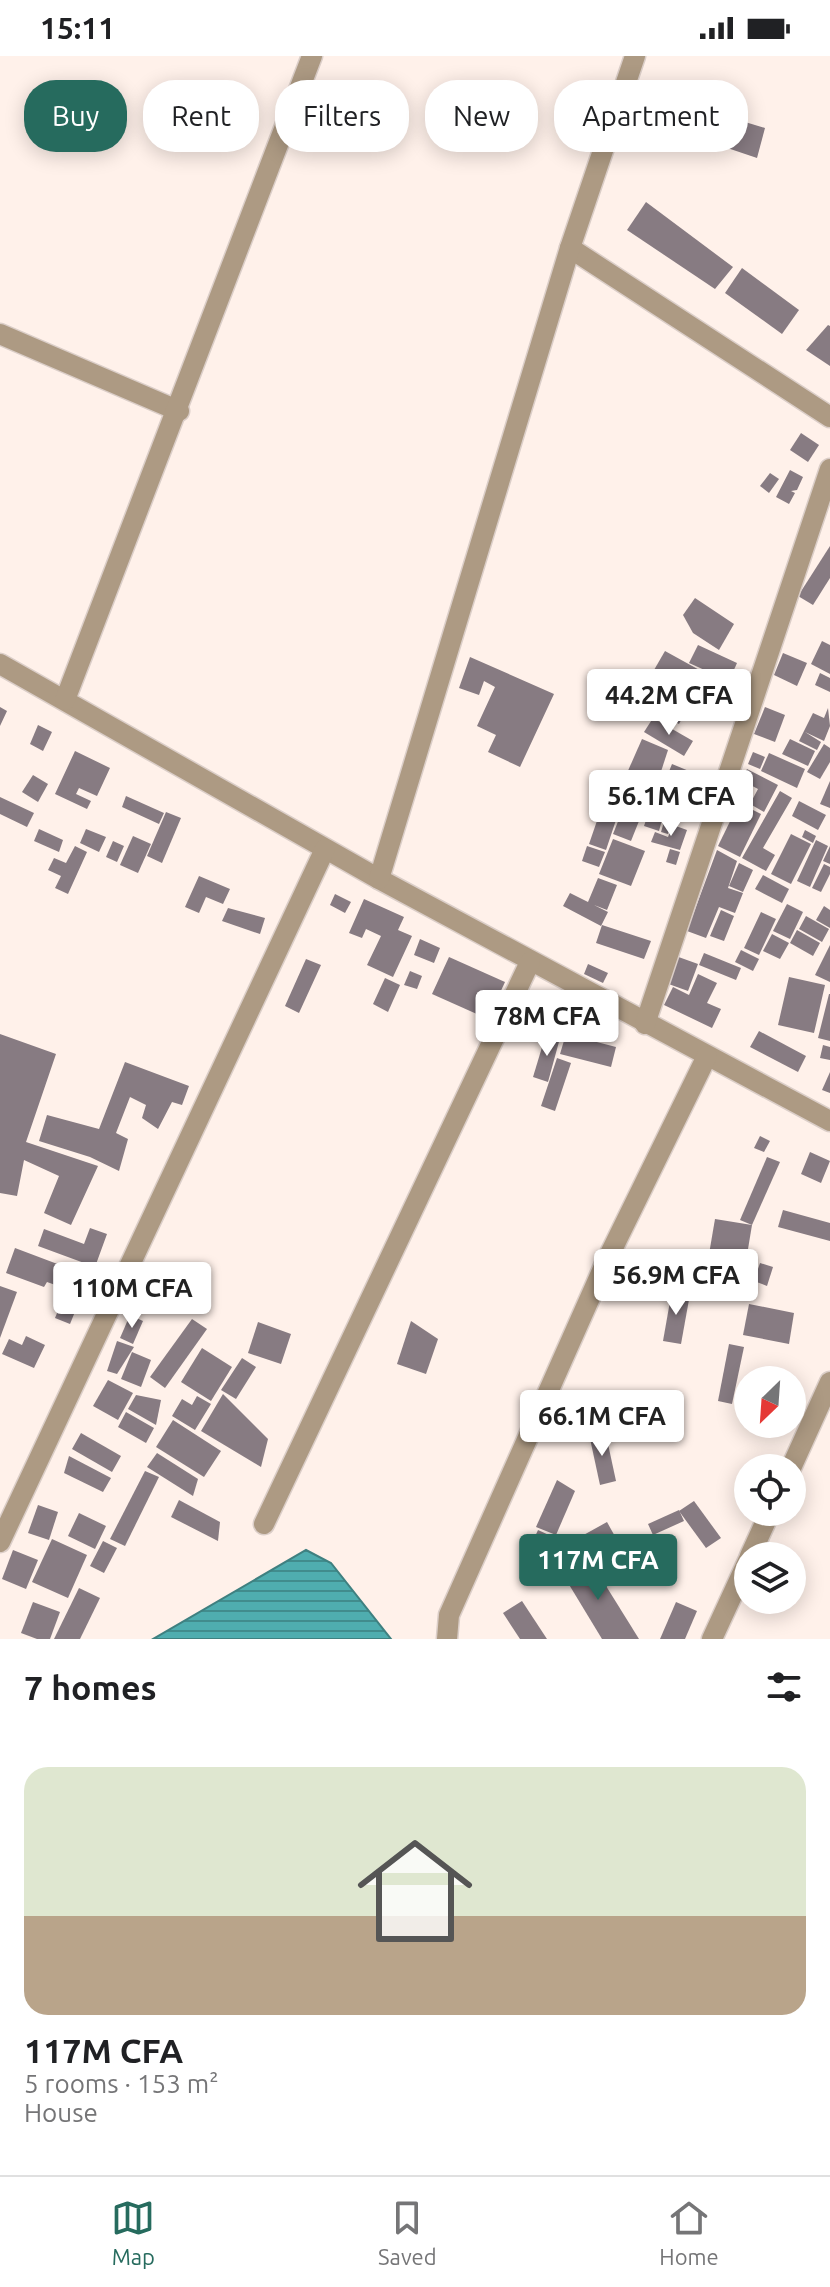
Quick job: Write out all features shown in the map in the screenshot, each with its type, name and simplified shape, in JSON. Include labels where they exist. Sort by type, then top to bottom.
[{"type":"street","points":[[65,700],[179,411],[312,56]]},
{"type":"street","points":[[379,879],[570,248],[635,56]]},
{"type":"street","points":[[570,248],[830,417]]},
{"type":"street","points":[[0,334],[179,411]]},
{"type":"street","points":[[645,1024],[830,469]]},
{"type":"street","points":[[0,664],[379,879],[830,1121]]},
{"type":"street","points":[[0,1542],[5,1518],[325,849]]},
{"type":"street","points":[[264,1524],[530,962]]},
{"type":"street","points":[[447,1639],[449,1615],[605,1264],[707,1056]]},
{"type":"street","points":[[797,1454],[830,1382]]},
{"type":"street","points":[[712,1639],[734,1591]]},
{"type":"water","points":[[306,1550],[331,1563],[391,1639],[153,1639]]},
{"type":"building","points":[[748,123],[765,128],[757,158],[739,152],[748,152]]},
{"type":"building","points":[[646,202],[733,267],[715,289],[627,230]]},
{"type":"building","points":[[742,268],[799,310],[782,334],[725,293]]},
{"type":"building","points":[[830,326],[830,366],[806,350]]},
{"type":"building","points":[[801,433],[819,445],[808,462],[790,450]]},
{"type":"building","points":[[790,470],[803,477],[797,490],[791,491],[795,493],[789,504],[776,497]]},
{"type":"building","points":[[770,473],[779,479],[769,493],[760,486]]},
{"type":"building","points":[[830,546],[830,578],[813,605],[798,596]]},
{"type":"building","points":[[695,598],[734,624],[719,650],[693,633],[683,615]]},
{"type":"building","points":[[822,641],[830,645],[830,674],[811,664]]},
{"type":"building","points":[[698,645],[737,663],[729,681],[689,663]]},
{"type":"building","points":[[665,651],[732,688],[721,707],[654,670]]},
{"type":"building","points":[[783,653],[807,663],[797,686],[774,675]]},
{"type":"building","points":[[470,657],[554,694],[520,767],[488,752],[496,735],[477,726],[495,687],[484,681],[479,695],[459,688]]},
{"type":"building","points":[[820,673],[830,678],[830,692],[815,685]]},
{"type":"building","points":[[657,689],[688,707],[679,724],[648,706]]},
{"type":"building","points":[[0,707],[7,711],[0,726]]},
{"type":"building","points":[[765,707],[785,715],[775,742],[754,734]]},
{"type":"building","points":[[828,708],[830,726],[824,741],[805,732],[821,742],[817,750],[799,741],[813,713],[824,718]]},
{"type":"building","points":[[653,718],[693,741],[684,756],[644,732]]},
{"type":"building","points":[[38,725],[52,732],[43,751],[30,744]]},
{"type":"building","points":[[642,739],[668,750],[656,787],[627,773]]},
{"type":"building","points":[[790,739],[815,751],[808,766],[782,754]]},
{"type":"building","points":[[824,744],[830,748],[830,762],[820,779],[807,772]]},
{"type":"building","points":[[75,751],[110,768],[97,796],[79,788],[76,794],[91,801],[87,809],[55,794]]},
{"type":"building","points":[[753,752],[765,757],[760,769],[748,764]]},
{"type":"building","points":[[769,753],[805,769],[797,788],[761,771]]},
{"type":"building","points":[[672,764],[706,778],[692,810],[659,796]]},
{"type":"building","points":[[747,769],[778,785],[764,812],[750,804],[758,789],[741,780]]},
{"type":"building","points":[[33,775],[48,784],[38,802],[22,792]]},
{"type":"building","points":[[628,776],[654,788],[651,794],[625,782]]},
{"type":"building","points":[[830,781],[830,808],[820,804]]},
{"type":"building","points":[[780,791],[792,798],[763,848],[775,855],[766,871],[742,858]]},
{"type":"building","points":[[126,796],[164,813],[159,824],[122,807]]},
{"type":"building","points":[[0,797],[34,813],[27,827],[0,814]]},
{"type":"building","points":[[627,799],[645,806],[631,841],[613,834]]},
{"type":"building","points":[[799,801],[826,815],[818,830],[792,816]]},
{"type":"building","points":[[739,803],[761,814],[740,857],[718,846]]},
{"type":"building","points":[[649,811],[659,814],[656,818],[662,820],[659,831],[644,826]]},
{"type":"building","points":[[166,812],[181,818],[162,863],[147,856]]},
{"type":"building","points":[[600,812],[617,817],[606,850],[589,844]]},
{"type":"building","points":[[664,822],[672,824],[668,834],[661,832]]},
{"type":"building","points":[[673,825],[687,830],[680,850],[651,842],[655,832],[668,837]]},
{"type":"building","points":[[39,829],[63,840],[59,852],[34,841]]},
{"type":"building","points":[[86,829],[106,837],[99,852],[80,843]]},
{"type":"building","points":[[805,830],[816,836],[813,843],[802,837]]},
{"type":"building","points":[[791,834],[811,844],[791,884],[771,874]]},
{"type":"building","points":[[133,836],[151,844],[138,873],[120,865]]},
{"type":"building","points":[[613,839],[645,851],[631,886],[599,874]]},
{"type":"building","points":[[816,840],[828,846],[810,887],[797,881]]},
{"type":"building","points":[[113,841],[124,846],[117,862],[106,857]]},
{"type":"building","points":[[75,846],[87,852],[68,894],[55,888],[61,876],[48,870],[54,858],[66,863]]},
{"type":"building","points":[[587,846],[605,852],[599,867],[582,861]]},
{"type":"building","points":[[830,846],[830,864],[823,861]]},
{"type":"building","points":[[670,849],[680,852],[676,865],[666,862]]},
{"type":"building","points":[[717,850],[737,861],[728,888],[743,893],[735,913],[719,907],[706,938],[687,931]]},
{"type":"building","points":[[739,863],[753,870],[743,892],[729,886]]},
{"type":"building","points":[[824,864],[830,867],[830,874],[821,892],[812,888]]},
{"type":"building","points":[[763,875],[789,889],[782,903],[755,889]]},
{"type":"building","points":[[199,876],[230,889],[223,904],[206,897],[199,913],[185,907]]},
{"type":"building","points":[[598,878],[617,885],[607,910],[594,905],[608,912],[601,926],[563,906],[570,893],[588,902]]},
{"type":"building","points":[[335,894],[351,902],[345,913],[330,905]]},
{"type":"building","points":[[364,899],[404,917],[398,930],[412,936],[393,977],[367,965],[381,936],[366,929],[362,938],[349,933]]},
{"type":"building","points":[[787,904],[803,912],[790,939],[773,931]]},
{"type":"building","points":[[824,906],[830,910],[830,928],[816,920]]},
{"type":"building","points":[[228,908],[265,918],[260,934],[222,921]]},
{"type":"building","points":[[721,910],[734,916],[724,941],[710,936]]},
{"type":"building","points":[[761,912],[776,919],[759,955],[744,948]]},
{"type":"building","points":[[806,916],[829,929],[822,942],[799,929]]},
{"type":"building","points":[[602,925],[651,941],[644,959],[596,943]]},
{"type":"building","points":[[797,930],[820,943],[813,956],[790,943]]},
{"type":"building","points":[[772,934],[789,943],[780,959],[763,951]]},
{"type":"building","points":[[420,939],[440,948],[434,963],[414,955]]},
{"type":"building","points":[[830,945],[830,982],[815,975]]},
{"type":"building","points":[[741,950],[759,959],[753,971],[735,962]]},
{"type":"building","points":[[704,953],[741,968],[736,980],[699,965]]},
{"type":"building","points":[[673,955],[698,964],[688,991],[663,982]]},
{"type":"building","points":[[449,957],[505,982],[488,1019],[432,994]]},
{"type":"building","points":[[306,959],[321,965],[299,1013],[285,1006]]},
{"type":"building","points":[[588,964],[608,973],[603,983],[584,974]]},
{"type":"building","points":[[410,971],[422,976],[417,989],[404,985]]},
{"type":"building","points":[[698,974],[717,983],[707,1003],[721,1009],[712,1028],[664,1005],[673,987],[689,995]]},
{"type":"building","points":[[789,977],[825,985],[814,1033],[778,1025]]},
{"type":"building","points":[[385,978],[400,985],[388,1012],[373,1004]]},
{"type":"building","points":[[830,994],[830,1041],[818,1038]]},
{"type":"building","points":[[522,1006],[553,1021],[548,1031],[517,1016]]},
{"type":"building","points":[[759,1031],[806,1056],[798,1072],[750,1047]]},
{"type":"building","points":[[0,1034],[56,1054],[26,1142],[98,1166],[71,1225],[44,1213],[59,1176],[24,1160],[17,1196],[0,1193]]},
{"type":"building","points":[[546,1034],[560,1038],[548,1082],[533,1077]]},
{"type":"building","points":[[566,1034],[616,1047],[611,1067],[560,1054]]},
{"type":"building","points":[[823,1045],[830,1047],[830,1060],[820,1058]]},
{"type":"building","points":[[557,1058],[571,1063],[555,1111],[541,1106]]},
{"type":"building","points":[[125,1062],[189,1086],[182,1105],[172,1102],[158,1129],[142,1118],[146,1105],[130,1097],[116,1133],[128,1139],[119,1171],[90,1157],[39,1141],[47,1115],[99,1129]]},
{"type":"building","points":[[830,1072],[830,1093],[822,1090]]},
{"type":"building","points":[[760,1136],[770,1141],[764,1152],[754,1148]]},
{"type":"building","points":[[810,1152],[830,1161],[821,1183],[801,1174]]},
{"type":"building","points":[[767,1157],[780,1162],[752,1225],[740,1220]]},
{"type":"building","points":[[783,1210],[830,1223],[830,1241],[778,1227]]},
{"type":"building","points":[[715,1219],[752,1225],[745,1267],[708,1260]]},
{"type":"building","points":[[90,1228],[107,1234],[95,1267],[38,1246],[44,1229],[84,1244]]},
{"type":"building","points":[[15,1248],[68,1268],[61,1287],[47,1282],[44,1287],[6,1273]]},
{"type":"building","points":[[760,1263],[773,1267],[767,1286],[754,1281]]},
{"type":"building","points":[[75,1269],[90,1275],[70,1324],[55,1318]]},
{"type":"building","points":[[0,1286],[17,1292],[0,1338]]},
{"type":"building","points":[[672,1290],[690,1294],[681,1344],[663,1341]]},
{"type":"building","points":[[749,1304],[794,1313],[789,1344],[743,1335]]},
{"type":"building","points":[[130,1315],[143,1321],[133,1344],[120,1338]]},
{"type":"building","points":[[192,1319],[207,1329],[165,1388],[150,1377]]},
{"type":"building","points":[[411,1321],[438,1339],[426,1374],[397,1364]]},
{"type":"building","points":[[258,1322],[291,1334],[281,1364],[248,1353]]},
{"type":"building","points":[[26,1336],[45,1345],[34,1368],[2,1354],[9,1339],[22,1345]]},
{"type":"building","points":[[117,1341],[134,1347],[117,1374],[107,1371]]},
{"type":"building","points":[[729,1344],[744,1347],[740,1366],[734,1366],[732,1404],[718,1401]]},
{"type":"building","points":[[202,1348],[232,1367],[211,1401],[181,1382]]},
{"type":"building","points":[[132,1352],[151,1360],[141,1387],[121,1379]]},
{"type":"building","points":[[242,1358],[256,1367],[236,1399],[221,1390]]},
{"type":"building","points":[[108,1380],[133,1393],[118,1420],[93,1406]]},
{"type":"building","points":[[223,1394],[268,1439],[261,1467],[201,1431]]},
{"type":"building","points":[[136,1395],[161,1400],[156,1425],[128,1409]]},
{"type":"building","points":[[197,1396],[211,1404],[195,1430],[172,1416],[182,1399],[192,1405]]},
{"type":"building","points":[[126,1412],[154,1428],[146,1443],[118,1427]]},
{"type":"building","points":[[173,1420],[221,1451],[204,1477],[156,1447]]},
{"type":"building","points":[[605,1430],[616,1481],[600,1485],[589,1434]]},
{"type":"building","points":[[81,1433],[121,1456],[112,1472],[72,1449]]},
{"type":"building","points":[[157,1453],[198,1479],[193,1496],[147,1467]]},
{"type":"building","points":[[69,1456],[111,1478],[103,1492],[64,1473]]},
{"type":"building","points":[[145,1471],[159,1477],[125,1546],[110,1539]]},
{"type":"building","points":[[557,1480],[575,1491],[556,1535],[536,1527]]},
{"type":"building","points":[[179,1500],[220,1522],[218,1541],[171,1517]]},
{"type":"building","points":[[694,1501],[721,1538],[706,1548],[679,1511]]},
{"type":"building","points":[[38,1505],[58,1512],[49,1540],[28,1533]]},
{"type":"building","points":[[679,1510],[684,1521],[653,1535],[648,1524]]},
{"type":"building","points":[[79,1513],[106,1526],[95,1549],[68,1536]]},
{"type":"building","points":[[607,1522],[617,1540],[590,1554],[580,1537]]},
{"type":"building","points":[[538,1530],[575,1547],[569,1561],[531,1545]]},
{"type":"building","points":[[52,1539],[87,1555],[68,1598],[32,1582]]},
{"type":"building","points":[[103,1541],[117,1548],[104,1573],[90,1566]]},
{"type":"building","points":[[13,1550],[38,1560],[26,1589],[2,1579]]},
{"type":"building","points":[[588,1557],[639,1639],[602,1639],[562,1573]]},
{"type":"building","points":[[79,1588],[100,1598],[80,1639],[54,1639]]},
{"type":"building","points":[[522,1601],[547,1639],[520,1639],[503,1613]]},
{"type":"building","points":[[33,1602],[60,1612],[50,1639],[37,1639],[21,1633]]},
{"type":"building","points":[[676,1602],[697,1611],[685,1639],[660,1639]]}]
